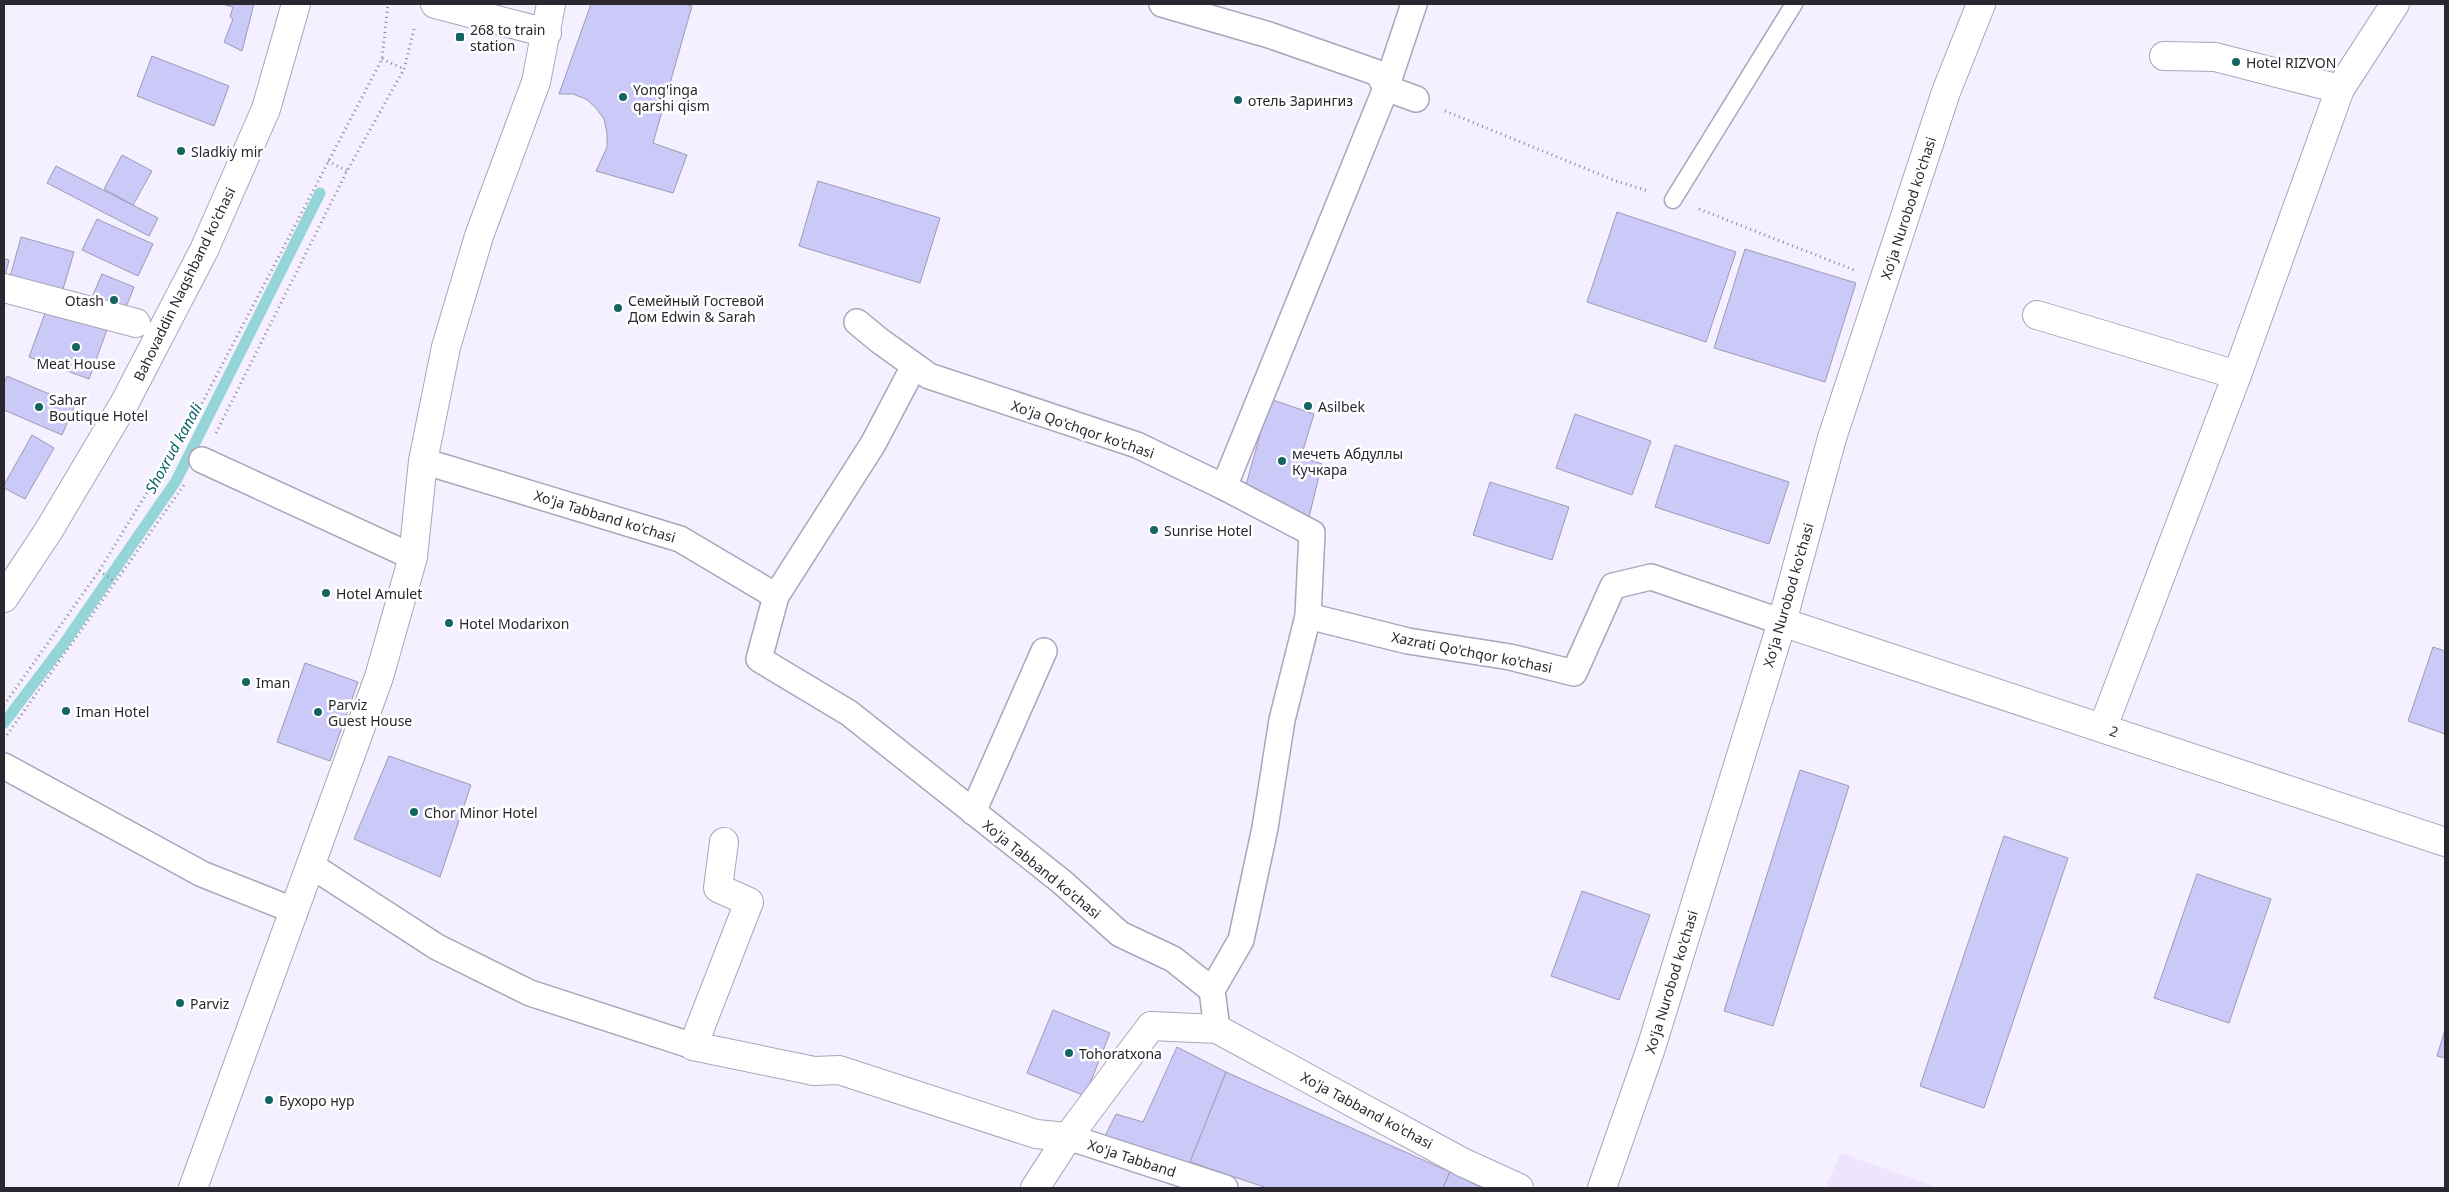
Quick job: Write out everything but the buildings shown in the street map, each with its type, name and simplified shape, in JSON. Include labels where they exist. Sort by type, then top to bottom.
[{"type":"street","name":"Bahovaddin Naqshband ko'chasi","points":[[4,598],[49,530],[125,402],[204,250],[266,109],[296,4]]},
{"type":"street","points":[[435,4],[547,33]]},
{"type":"street","points":[[193,1188],[312,866],[379,677],[413,557],[423,461],[446,347],[479,236],[536,82],[547,33],[551,4]]},
{"type":"street","points":[[1162,4],[1269,35],[1378,73],[1386,88],[1416,99]]},
{"type":"street","points":[[1224,487],[1386,88],[1414,4]]},
{"type":"street","name":"Xo'ja Nurobod ko'chasi","points":[[1602,1188],[1651,1048],[1782,622],[1832,438],[1946,92],[1981,4]]},
{"type":"street","points":[[2103,727],[2236,375],[2340,89],[2395,4]]},
{"type":"street","points":[[2164,56],[2215,57],[2340,89]]},
{"type":"street","points":[[4,288],[136,324]]},
{"type":"street","points":[[2037,315],[2236,375]]},
{"type":"street","name":"Xo'ja Qo'chqor ko'chasi","points":[[857,322],[914,366],[938,379],[1136,445],[1224,487],[1312,534],[1308,616]]},
{"type":"street","points":[[776,596],[873,444],[914,366]]},
{"type":"street","points":[[202,460],[413,557]]},
{"type":"street","name":"Xo'ja Tabband ko'chasi","points":[[423,461],[680,539],[776,596],[759,659],[849,713],[1062,882],[1120,934],[1173,959],[1212,990]]},
{"type":"street","name":"Xazrati Qo'chqor ko'chasi","points":[[1308,616],[1408,641],[1510,657],[1574,673],[1612,586],[1651,576],[1782,622]]},
{"type":"street","points":[[1035,1188],[1068,1137],[1151,1026],[1217,1029],[1212,990],[1241,940],[1265,828],[1282,720],[1308,616]]},
{"type":"street","name":"2","points":[[1782,622],[2445,842]]},
{"type":"street","name":"Xo'ja Tabband ko'chasi","points":[[973,812],[1044,650]]},
{"type":"street","points":[[4,766],[202,874],[295,911]]},
{"type":"street","points":[[693,1046],[749,902],[718,888],[724,842]]},
{"type":"street","points":[[312,866],[437,948],[530,993],[693,1046],[814,1071],[839,1070],[1036,1134],[1068,1137]]},
{"type":"street","name":"Xo'ja Tabband ko'chasi","points":[[1217,1029],[1462,1162],[1519,1188]]},
{"type":"street","name":"Xo'ja Tabband","points":[[1068,1137],[1226,1188]]},
{"type":"lane","points":[[1673,200],[1794,4]]},
{"type":"path","points":[[188,431],[382,59],[388,4]]},
{"type":"path","points":[[4,740],[112,580],[202,460],[347,171],[404,69],[415,22]]},
{"type":"path","points":[[382,59],[404,69]]},
{"type":"path","points":[[328,161],[347,171]]},
{"type":"path","points":[[4,705],[99,572],[156,478],[173,456]]},
{"type":"path","points":[[99,572],[112,580]]},
{"type":"shaded area","points":[[1841,1153],[1939,1188],[1825,1188]]},
{"type":"waterway","name":"Shoxrud kanali","points":[[4,723],[63,645],[176,481],[320,193]]},
{"type":"place","name":"268 to train station","points":[[460,37]]},
{"type":"place","name":"Hotel RIZVON","points":[[2236,62]]},
{"type":"place","name":"Yong'inga qarshi qism","points":[[623,97]]},
{"type":"place","name":"отель Зарингиз","points":[[1238,100]]},
{"type":"place","name":"Sladkiy mir","points":[[181,151]]},
{"type":"place","name":"Otash","points":[[114,300]]},
{"type":"place","name":"Семейный Гостевой Дом Edwin & Sarah","points":[[618,308]]},
{"type":"place","name":"Meat House","points":[[76,347]]},
{"type":"place","name":"Asilbek","points":[[1308,406]]},
{"type":"place","name":"Sahar Boutique Hotel","points":[[39,407]]},
{"type":"place","name":"мечеть Абдуллы Кучкара","points":[[1282,461]]},
{"type":"place","name":"Sunrise Hotel","points":[[1154,530]]},
{"type":"place","name":"Hotel Amulet","points":[[326,593]]},
{"type":"place","name":"Hotel Modarixon","points":[[449,623]]},
{"type":"place","name":"Iman","points":[[246,682]]},
{"type":"place","name":"Iman Hotel","points":[[66,711]]},
{"type":"place","name":"Parviz Guest House","points":[[318,712]]},
{"type":"place","name":"Chor Minor Hotel","points":[[414,812]]},
{"type":"place","name":"Parviz","points":[[180,1003]]},
{"type":"place","name":"Tohoratxona","points":[[1069,1053]]},
{"type":"place","name":"Бухоро нур","points":[[269,1100]]}]
